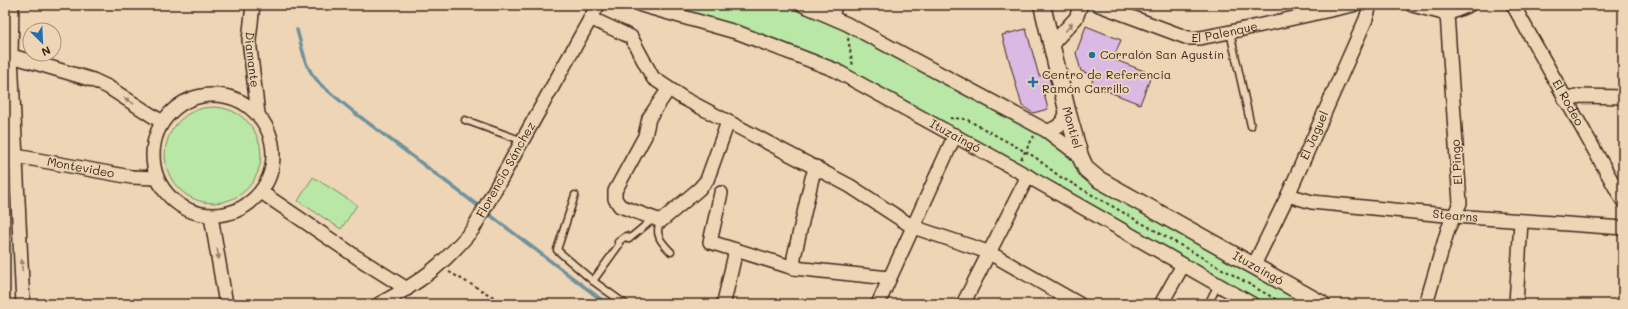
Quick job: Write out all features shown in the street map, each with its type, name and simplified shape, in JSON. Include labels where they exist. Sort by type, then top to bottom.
[{"type":"street","points":[[12,5],[8,55],[11,155],[23,304]]},
{"type":"street","name":"Diamante","points":[[253,5],[250,46],[258,114]]},
{"type":"street","name":"Florencio Sánchez","points":[[379,304],[425,278],[458,248],[473,229],[494,194],[598,5]]},
{"type":"street","name":"Ituzaingó","points":[[641,5],[739,33],[805,58],[862,83],[1015,168],[1252,304]]},
{"type":"street","name":"Ituzaingó","points":[[803,5],[834,11],[1042,128],[1080,156],[1086,169],[1098,179],[1322,304]]},
{"type":"street","name":"Montiel","points":[[1042,5],[1067,110],[1080,156]]},
{"type":"street","points":[[1052,44],[1076,18],[1081,5]]},
{"type":"street","name":"El Palenque","points":[[1099,5],[1188,38],[1200,38],[1353,5]]},
{"type":"street","name":"El Jaguel","points":[[1254,265],[1288,195],[1366,19],[1370,5]]},
{"type":"street","points":[[1412,5],[1447,14],[1469,5]]},
{"type":"street","name":"El Rodeo","points":[[1513,5],[1623,201]]},
{"type":"street","name":"El Pingo","points":[[1426,304],[1448,229],[1460,203],[1447,14]]},
{"type":"street","points":[[590,18],[631,37],[636,43],[649,72],[668,90],[850,186],[913,227],[988,252],[1079,304]]},
{"type":"street","points":[[8,55],[93,80],[108,87],[162,122]]},
{"type":"street","points":[[668,90],[649,118],[645,136],[614,196],[616,203],[620,206],[657,220],[704,184],[728,122]]},
{"type":"street","points":[[208,95],[226,96],[238,100],[258,114],[268,128],[273,145],[273,163],[268,180],[261,192],[245,207],[229,214],[211,216],[194,213],[178,205],[165,193],[156,178],[152,158],[154,139],[162,122],[175,108],[190,99],[208,95]]},
{"type":"street","points":[[1566,100],[1580,96],[1623,97]]},
{"type":"street","points":[[1042,128],[1060,125],[1064,120],[1067,110]]},
{"type":"street","points":[[878,304],[955,135]]},
{"type":"street","name":"Montevideo","points":[[11,155],[131,177],[156,178]]},
{"type":"street","points":[[794,268],[794,257],[812,178],[816,167]]},
{"type":"street","points":[[962,304],[1028,176]]},
{"type":"street","points":[[261,192],[358,258],[407,289]]},
{"type":"street","points":[[721,193],[710,242],[794,268],[889,278]]},
{"type":"street","name":"Stearns","points":[[1288,195],[1312,202],[1455,216],[1623,228]]},
{"type":"street","points":[[211,216],[226,304]]},
{"type":"street","points":[[1516,304],[1521,221]]},
{"type":"street","points":[[724,302],[736,250]]},
{"type":"street","points":[[1161,304],[1183,265]]},
{"type":"lane","points":[[1230,32],[1251,126]]},
{"type":"lane","points":[[465,120],[523,141]]},
{"type":"lane","points":[[575,195],[556,248],[558,252],[593,281],[625,304]]},
{"type":"lane","points":[[657,220],[659,238],[671,252]]},
{"type":"lane","points":[[593,281],[619,245],[618,242],[626,236],[629,239],[657,220]]},
{"type":"lane","points":[[1208,304],[1218,285]]},
{"type":"path","points":[[848,38],[853,68]]},
{"type":"path","points":[[1015,168],[1033,138],[1042,128]]},
{"type":"path","points":[[440,264],[453,275],[506,304]]},
{"type":"green space","points":[[658,5],[781,5],[835,25],[1044,135],[1062,148],[1076,166],[1310,304],[1264,304],[897,97]]},
{"type":"green space","points":[[213,107],[231,111],[240,115],[247,121],[253,128],[257,137],[261,155],[257,173],[253,182],[247,189],[240,195],[231,199],[213,203],[195,199],[186,195],[179,189],[173,182],[169,173],[165,155],[169,137],[173,128],[179,121],[186,115],[195,111]]},
{"type":"green space","points":[[313,177],[357,205],[341,229],[298,201]]},
{"type":"building","points":[[1086,26],[1121,40],[1113,59],[1152,74],[1140,104],[1091,85],[1094,76],[1081,71],[1076,53]]},
{"type":"building","name":"Centro de Referencia Ramón Carrillo","points":[[1026,29],[1039,76],[1048,74],[1052,88],[1043,90],[1048,109],[1033,113],[1022,106],[1002,35]]},
{"type":"waterway","points":[[297,30],[306,63],[312,74],[321,85],[355,113],[481,208]]},
{"type":"waterway","points":[[486,212],[607,304]]},
{"type":"place","name":"Corralón San Agustín","points":[[1092,55]]},
{"type":"place","name":"Centro de Referencia Ramón Carrillo","points":[[1033,82]]}]
